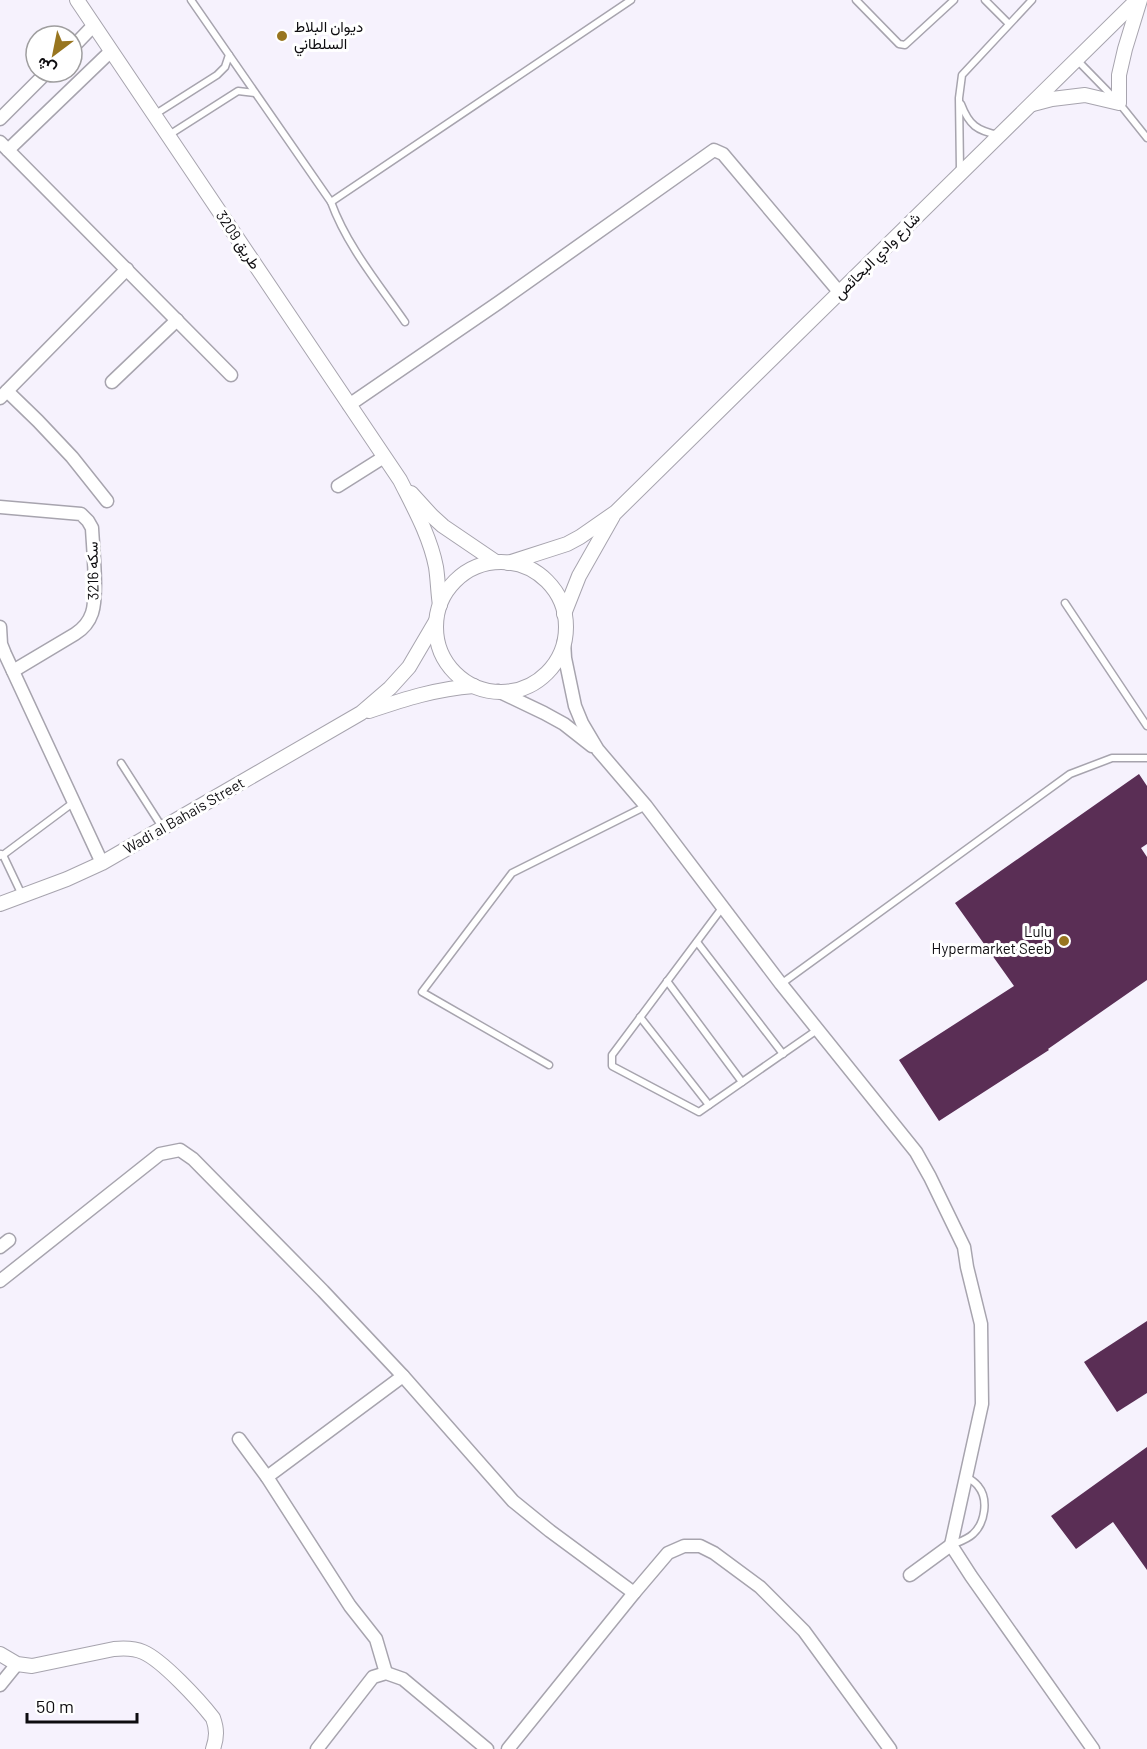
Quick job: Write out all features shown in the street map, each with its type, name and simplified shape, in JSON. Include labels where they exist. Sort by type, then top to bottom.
[{"type":"street","name":"طريق 3209","points":[[77,0],[400,480]]},
{"type":"street","points":[[1031,105],[1052,99],[1085,95],[1119,103],[1119,75],[1139,0]]},
{"type":"street","name":"شارع وادي البحائص","points":[[616,512],[1139,0]]},
{"type":"street","points":[[84,36],[94,26]]},
{"type":"street","points":[[111,51],[4,146],[231,375]]},
{"type":"street","points":[[0,119],[35,84]]},
{"type":"street","points":[[349,405],[498,303],[702,156],[714,150],[723,154],[840,293]]},
{"type":"street","points":[[107,501],[72,457],[3,394],[127,269]]},
{"type":"street","points":[[112,382],[177,320]]},
{"type":"street","points":[[338,486],[384,457]]},
{"type":"street","points":[[400,480],[443,525],[502,562],[521,565],[533,571],[553,589],[560,601],[566,627],[559,655],[551,668],[527,686],[513,691],[498,692],[474,686],[460,677],[449,666],[441,652],[436,636],[436,621],[448,588],[461,575],[484,564],[502,562],[567,544],[616,512]]},
{"type":"street","points":[[400,480],[432,550],[440,605]]},
{"type":"street","name":"سكه 3216","points":[[0,507],[81,514],[92,528],[94,601],[88,621],[84,628],[13,671]]},
{"type":"street","points":[[564,614],[579,576],[616,512]]},
{"type":"street","name":"Wadi al Bahais Street","points":[[0,904],[67,879],[102,862],[361,713],[390,688],[409,667],[436,621]]},
{"type":"street","points":[[0,627],[1,644],[102,862]]},
{"type":"street","points":[[564,641],[575,706],[598,750],[646,806],[781,984],[916,1152],[964,1247],[981,1324],[982,1404],[951,1545],[910,1575]]},
{"type":"street","name":"Wadi al Bahais Street","points":[[361,713],[442,689],[474,686]]},
{"type":"street","points":[[498,692],[564,724],[598,750]]},
{"type":"street","points":[[0,1281],[160,1154],[180,1150],[193,1159],[323,1291],[403,1376],[513,1501],[634,1593]]},
{"type":"street","points":[[267,1477],[403,1376]]},
{"type":"street","points":[[239,1439],[267,1477],[350,1606],[376,1639],[386,1673]]},
{"type":"street","points":[[951,1545],[1093,1749]]},
{"type":"street","points":[[508,1749],[668,1553],[684,1546],[700,1546],[714,1553],[760,1587],[804,1631],[890,1749]]},
{"type":"street","points":[[0,1654],[17,1664],[32,1666],[114,1649],[128,1648],[141,1651],[164,1667],[213,1718],[217,1738],[213,1749]]},
{"type":"street","points":[[0,1684],[17,1664]]},
{"type":"street","points":[[317,1749],[373,1677],[386,1673],[403,1679],[487,1749]]},
{"type":"lane","points":[[192,0],[331,202],[350,242],[405,322]]},
{"type":"lane","points":[[331,202],[630,0]]},
{"type":"lane","points":[[856,0],[899,44],[905,45],[954,0]]},
{"type":"lane","points":[[985,0],[1009,24]]},
{"type":"lane","points":[[960,174],[959,98],[962,75],[1032,0]]},
{"type":"lane","points":[[154,115],[217,75],[225,67],[229,56]]},
{"type":"lane","points":[[1077,60],[1146,134]]},
{"type":"lane","points":[[168,135],[238,91],[255,93]]},
{"type":"lane","points":[[959,98],[965,115],[976,128],[986,133],[1000,135]]},
{"type":"lane","points":[[1065,603],[1147,726]]},
{"type":"lane","points":[[781,984],[1070,774],[1112,758],[1147,758]]},
{"type":"lane","points":[[121,763],[162,828]]},
{"type":"lane","points":[[22,896],[1,855],[74,802]]},
{"type":"lane","points":[[549,1065],[422,992],[512,873],[646,806]]},
{"type":"lane","points":[[723,907],[612,1055],[612,1066],[699,1112],[818,1030]]},
{"type":"lane","points":[[697,942],[783,1054]]},
{"type":"lane","points":[[667,981],[742,1082]]},
{"type":"lane","points":[[640,1017],[710,1105]]},
{"type":"lane","points":[[951,1545],[971,1536],[978,1529],[983,1517],[985,1505],[982,1493],[978,1485],[967,1477]]},
{"type":"building","name":"Lulu Hypermarket Seeb","points":[[1139,774],[1147,786],[1147,844],[1141,848],[1147,857],[1147,980],[1049,1050],[939,1121],[899,1060],[1014,986],[955,903]]},
{"type":"building","points":[[1147,1321],[1147,1393],[1117,1412],[1084,1362]]},
{"type":"building","points":[[1147,1447],[1147,1570],[1113,1522],[1076,1549],[1051,1516]]},
{"type":"place","name":"ديوان البلاط السلطاني","points":[[282,36]]},
{"type":"place","name":"Lulu Hypermarket Seeb","points":[[1064,941]]}]
